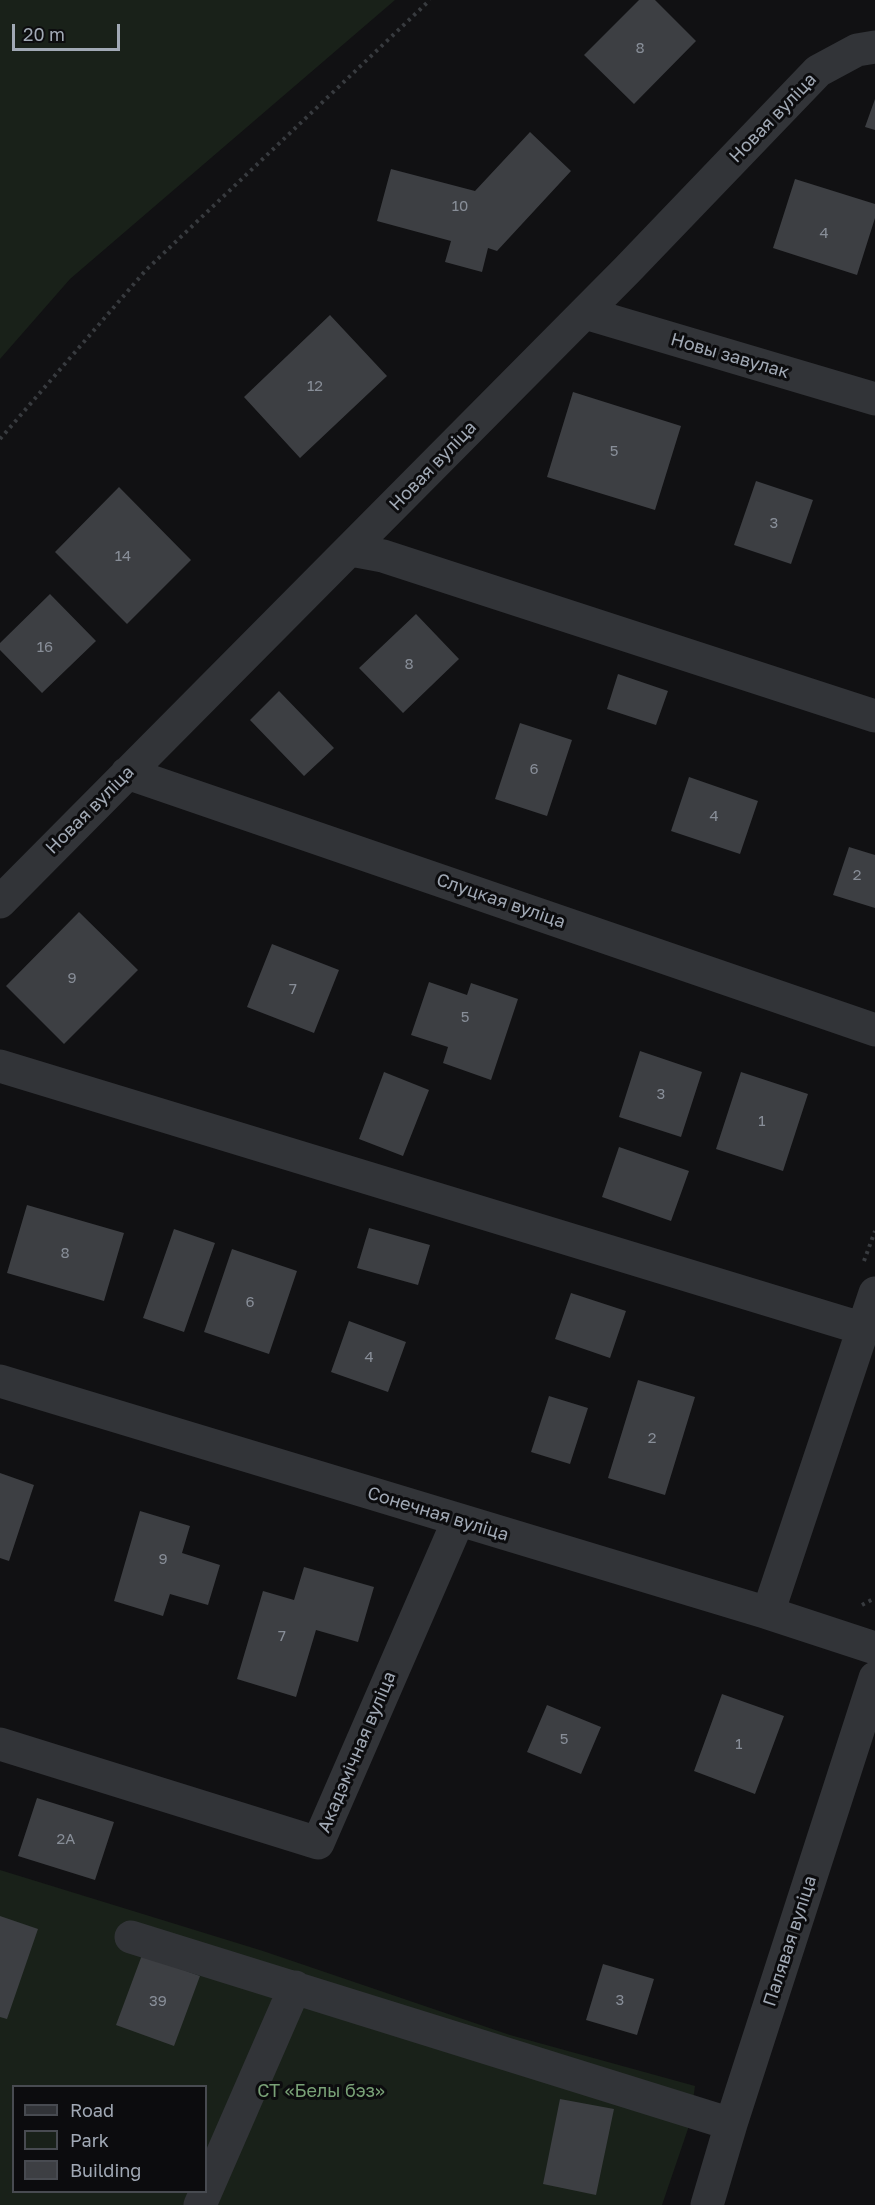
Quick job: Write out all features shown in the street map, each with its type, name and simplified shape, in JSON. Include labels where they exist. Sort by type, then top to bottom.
[{"type":"street","name":"Новая вуліца","points":[[0,902],[585,313],[818,71],[857,50],[875,47]]},
{"type":"street","name":"Новы завулак","points":[[585,313],[875,399]]},
{"type":"street","points":[[351,550],[383,555],[875,716]]},
{"type":"street","name":"Слуцкая вуліца","points":[[127,773],[875,1030]]},
{"type":"street","points":[[0,1066],[864,1329]]},
{"type":"street","points":[[768,1613],[875,1293]]},
{"type":"street","name":"Сонечная вуліца","points":[[0,1381],[768,1613],[875,1648]]},
{"type":"street","name":"Акадэмічная вуліца","points":[[0,1744],[318,1843],[458,1521]]},
{"type":"street","name":"Палявая вуліца","points":[[707,2205],[875,1678]]},
{"type":"street","points":[[131,1937],[731,2124]]},
{"type":"street","points":[[207,2189],[295,1987]]},
{"type":"path","points":[[0,439],[146,270],[430,0]]},
{"type":"green space","points":[[0,0],[395,0],[70,279],[0,359]]},
{"type":"green space","name":"СТ «Белы бэз»","points":[[0,1870],[263,1951],[510,2035],[695,2086],[690,2123],[662,2205],[0,2205]]},
{"type":"building","points":[[639,0],[655,0],[696,41],[634,104],[584,55]]},
{"type":"building","points":[[875,99],[875,130],[865,127]]},
{"type":"building","points":[[530,132],[571,171],[497,251],[488,248],[482,272],[445,262],[451,241],[377,221],[391,169],[475,191]]},
{"type":"building","points":[[795,179],[875,204],[875,218],[857,275],[773,248]]},
{"type":"building","points":[[330,315],[387,376],[300,458],[244,397]]},
{"type":"building","points":[[573,392],[681,426],[655,510],[547,477]]},
{"type":"building","points":[[756,481],[813,500],[791,564],[734,545]]},
{"type":"building","points":[[119,487],[191,560],[127,624],[55,552]]},
{"type":"building","points":[[50,594],[96,641],[42,693],[0,650],[0,643]]},
{"type":"building","points":[[416,614],[459,659],[403,713],[359,668]]},
{"type":"building","points":[[618,674],[668,691],[656,725],[607,709]]},
{"type":"building","points":[[279,691],[334,748],[304,776],[250,720]]},
{"type":"building","points":[[520,723],[572,740],[547,816],[495,799]]},
{"type":"building","points":[[689,777],[758,801],[740,854],[671,831]]},
{"type":"building","points":[[849,847],[875,855],[875,908],[833,895]]},
{"type":"building","points":[[79,912],[138,970],[64,1044],[6,986]]},
{"type":"building","points":[[272,944],[339,970],[314,1033],[247,1007]]},
{"type":"building","points":[[429,982],[467,995],[471,983],[518,999],[491,1080],[443,1063],[448,1047],[411,1035]]},
{"type":"building","points":[[640,1051],[702,1072],[681,1137],[619,1117]]},
{"type":"building","points":[[384,1072],[429,1090],[403,1156],[359,1139]]},
{"type":"building","points":[[741,1072],[808,1094],[783,1171],[716,1149]]},
{"type":"building","points":[[619,1147],[689,1171],[671,1221],[602,1197]]},
{"type":"building","points":[[27,1205],[124,1233],[104,1301],[7,1273]]},
{"type":"building","points":[[369,1228],[430,1245],[418,1285],[357,1268]]},
{"type":"building","points":[[174,1229],[215,1243],[184,1332],[143,1318]]},
{"type":"building","points":[[232,1249],[297,1271],[269,1354],[204,1332]]},
{"type":"building","points":[[571,1293],[626,1311],[610,1358],[555,1339]]},
{"type":"building","points":[[349,1321],[406,1342],[388,1392],[331,1372]]},
{"type":"building","points":[[638,1380],[695,1397],[665,1495],[608,1478]]},
{"type":"building","points":[[549,1396],[588,1408],[570,1464],[531,1452]]},
{"type":"building","points":[[0,1473],[34,1485],[9,1561],[0,1558]]},
{"type":"building","points":[[140,1511],[190,1526],[182,1553],[220,1565],[208,1605],[170,1594],[163,1616],[114,1601]]},
{"type":"building","points":[[304,1567],[374,1587],[358,1642],[316,1630],[296,1697],[237,1679],[263,1591],[294,1600]]},
{"type":"building","points":[[722,1694],[784,1716],[755,1794],[694,1771]]},
{"type":"building","points":[[547,1705],[601,1727],[581,1774],[527,1752]]},
{"type":"building","points":[[37,1798],[114,1822],[95,1880],[18,1856]]},
{"type":"building","points":[[0,1916],[38,1929],[7,2019],[0,2017]]},
{"type":"building","points":[[142,1955],[200,1976],[174,2046],[116,2025]]},
{"type":"building","points":[[603,1964],[654,1979],[637,2035],[586,2020]]},
{"type":"building","points":[[560,2099],[614,2109],[596,2195],[543,2184]]}]
